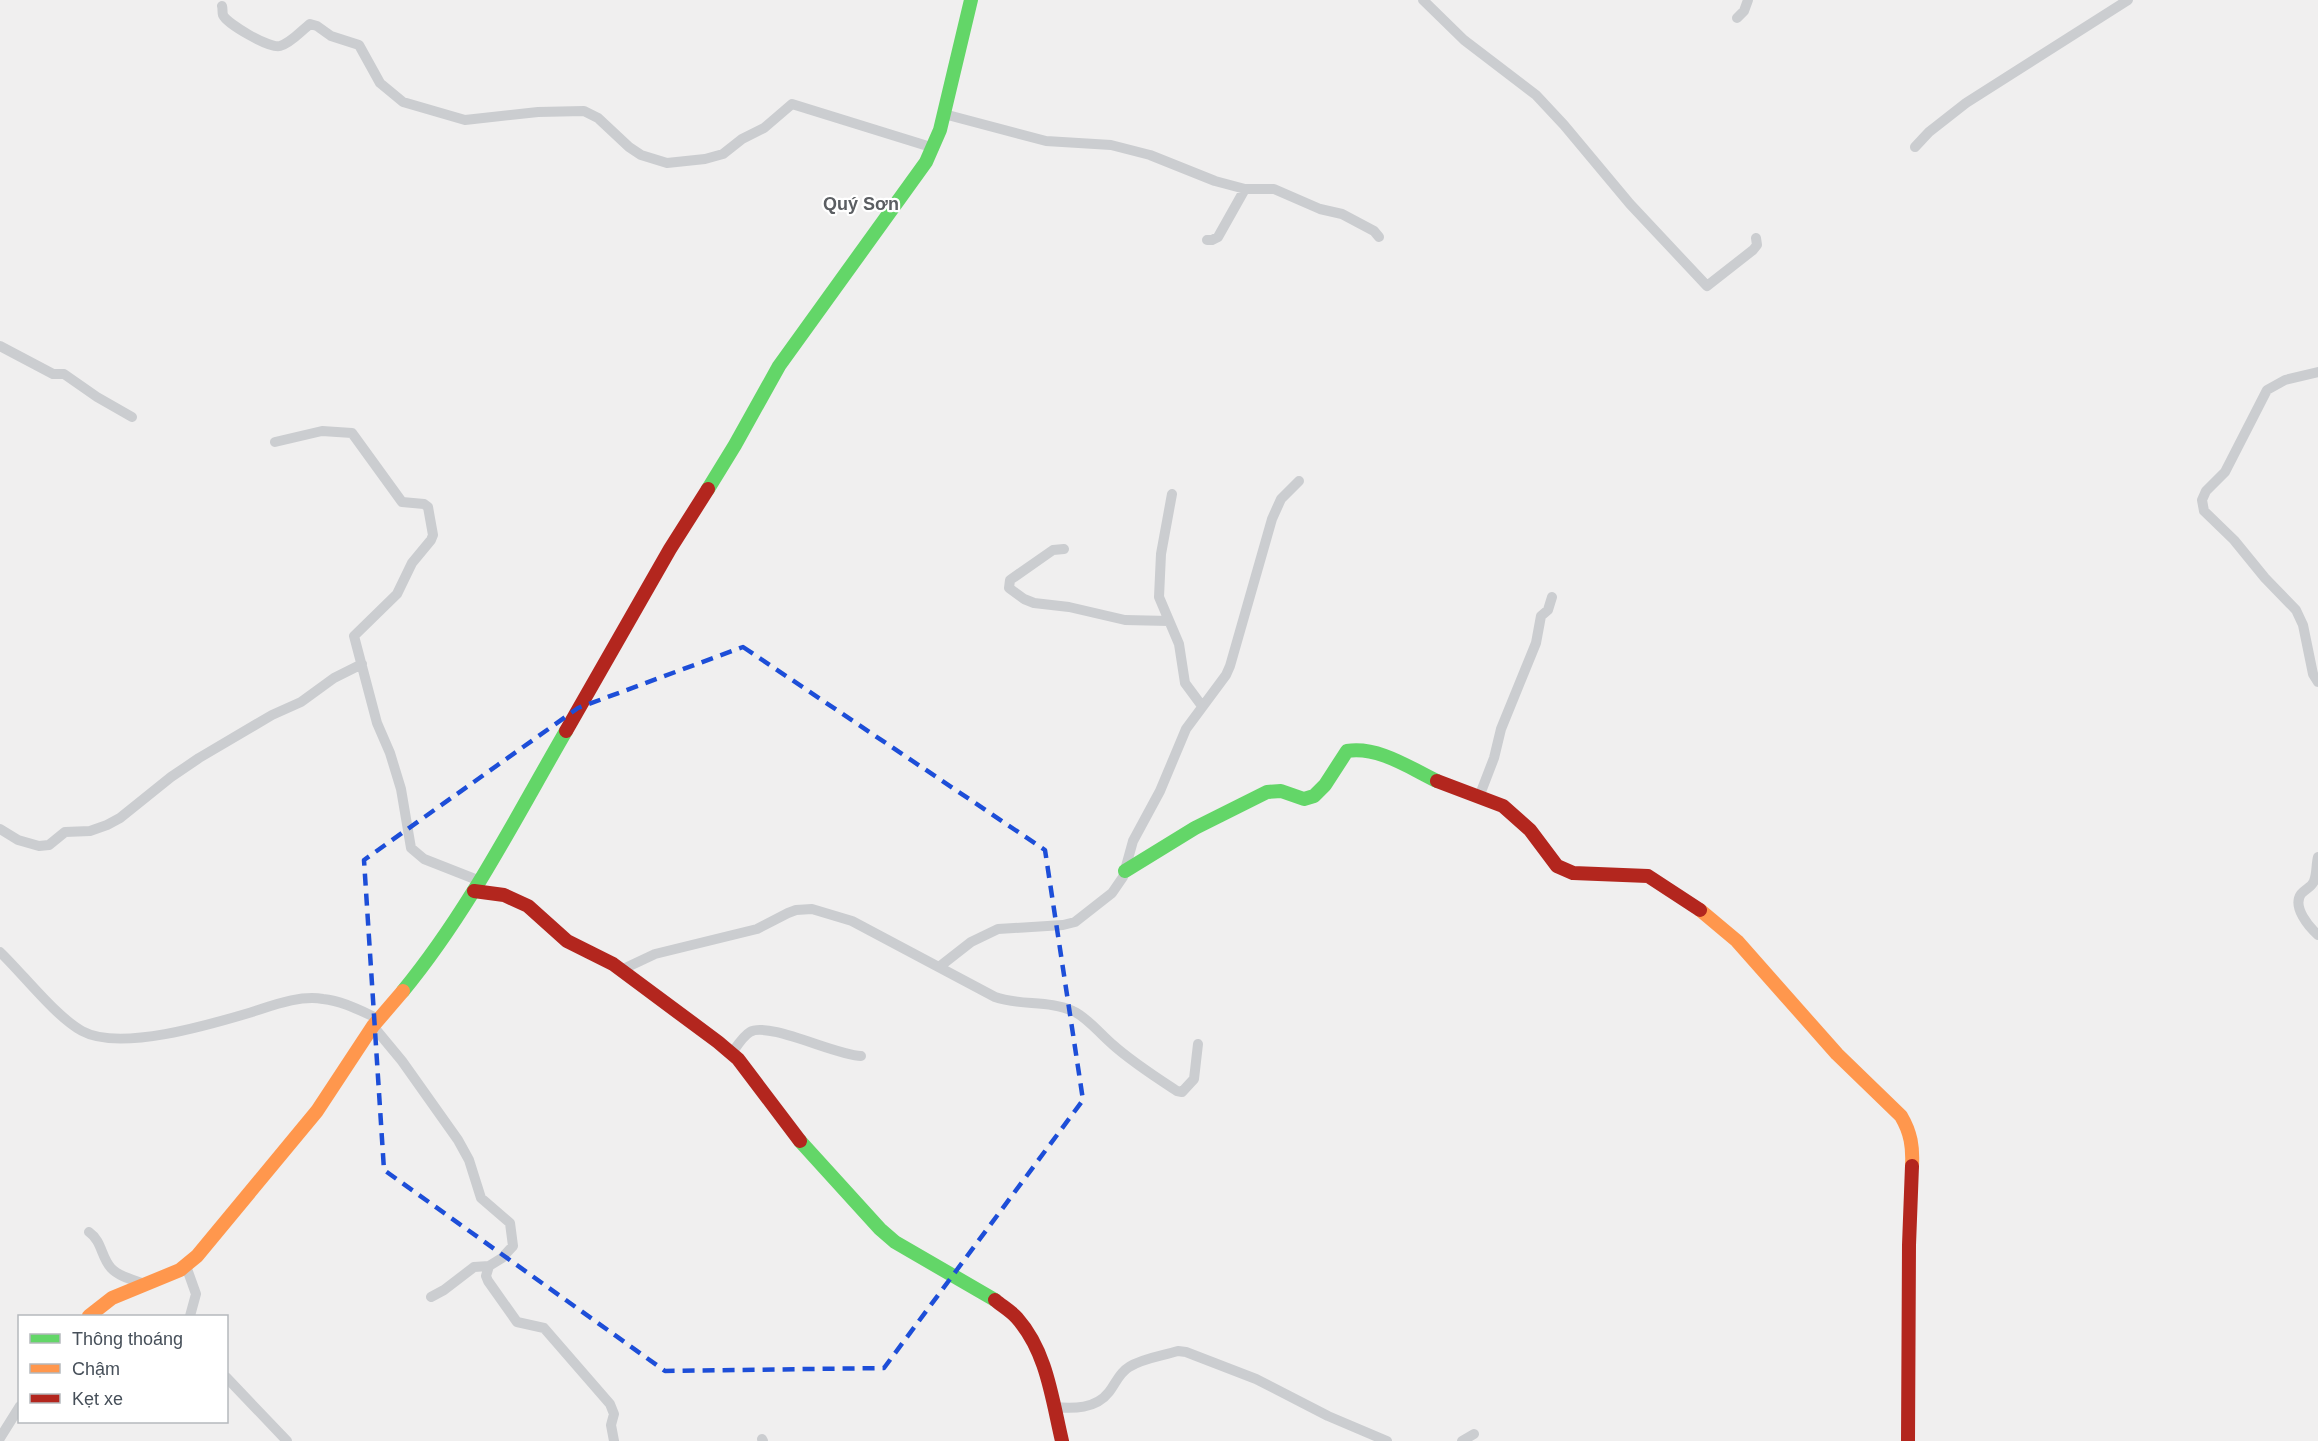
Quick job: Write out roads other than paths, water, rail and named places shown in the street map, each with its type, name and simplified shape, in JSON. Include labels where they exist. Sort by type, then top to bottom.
[{"type":"street","points":[[91,1315],[111,1298],[186,1266],[202,1250],[317,1111],[376,1023],[419,971],[477,886],[670,549],[735,445],[779,366],[925,165],[934,148],[944,114],[971,0]]},
{"type":"street","points":[[1423,0],[1464,40],[1536,95],[1630,204],[1707,286],[1753,250],[1757,245],[1756,238]]},
{"type":"street","points":[[1737,18],[1744,11],[1748,0]]},
{"type":"street","points":[[1915,147],[1929,132],[1966,103],[2128,0]]},
{"type":"street","points":[[222,6],[228,21],[272,47],[288,42],[310,24],[331,36],[359,45],[380,83],[403,102],[465,120],[538,112],[584,111],[598,118],[629,147],[659,162],[705,159],[723,154],[742,139],[764,128],[792,104],[934,148]]},
{"type":"street","points":[[944,114],[1046,141],[1111,145],[1150,155],[1215,181],[1245,189],[1274,189],[1320,209],[1342,214],[1374,231],[1378,237]]},
{"type":"street","points":[[1207,240],[1218,237],[1245,189]]},
{"type":"street","points":[[0,346],[53,374],[64,374],[97,397],[132,417]]},
{"type":"street","points":[[2318,372],[2285,380],[2267,390],[2225,472],[2206,490],[2202,500],[2204,511],[2234,540],[2265,578],[2296,610],[2303,625],[2313,675],[2318,682]]},
{"type":"street","points":[[275,442],[322,431],[352,433],[402,502],[424,504],[428,507],[433,535],[431,540],[412,563],[397,594],[354,636],[377,723],[390,753],[401,789],[411,848],[424,859],[477,886],[528,906],[567,940],[621,970],[732,1053],[805,1147],[880,1229],[896,1242],[986,1294],[1025,1326],[1035,1343],[1062,1441]]},
{"type":"street","points":[[939,967],[970,942],[989,932],[1012,927],[1063,925],[1081,919],[1119,885],[1137,832],[1160,792],[1186,729],[1230,666],[1272,519],[1281,499],[1299,481]]},
{"type":"street","points":[[1172,494],[1161,554],[1159,597],[1179,644],[1185,683],[1202,706]]},
{"type":"street","points":[[1064,549],[1053,550],[1010,580],[1009,588],[1034,603],[1069,607],[1125,620],[1169,621]]},
{"type":"street","points":[[1479,797],[1494,758],[1507,713],[1536,643],[1541,616],[1548,610],[1552,597]]},
{"type":"street","points":[[0,829],[18,840],[39,846],[49,845],[65,832],[90,831],[107,825],[120,818],[200,758],[272,715],[301,702],[334,678],[362,664]]},
{"type":"street","points":[[1125,871],[1195,828],[1267,792],[1281,791],[1304,799],[1314,796],[1325,785],[1339,759],[1347,751],[1353,750],[1375,752],[1450,787],[1503,806],[1541,842],[1558,868],[1573,873],[1648,876],[1714,921],[1737,941],[1831,1047],[1901,1116],[1906,1124],[1913,1148],[1909,1245],[1908,1441]]},
{"type":"street","points":[[2318,857],[2315,881],[2298,900],[2309,926],[2318,935]]},
{"type":"street","points":[[621,970],[655,954],[757,929],[796,910],[812,909],[852,921],[980,991],[1001,1000],[1061,1007],[1076,1012],[1121,1052],[1177,1091],[1182,1092],[1194,1079],[1198,1044]]},
{"type":"street","points":[[0,952],[67,1021],[83,1032],[100,1038],[149,1036],[223,1020],[284,1003],[322,998],[347,1004],[376,1023],[458,1140],[469,1161],[481,1198],[510,1223],[513,1246],[502,1258],[489,1266],[474,1266],[444,1290],[431,1297]]},
{"type":"street","points":[[732,1053],[747,1034],[759,1029],[785,1034],[861,1056]]},
{"type":"street","points":[[89,1232],[98,1240],[111,1269],[145,1284]]},
{"type":"street","points":[[186,1266],[196,1294],[191,1315]]},
{"type":"street","points":[[489,1266],[486,1276],[488,1281],[517,1322],[544,1328],[610,1404],[614,1413],[611,1425],[614,1441]]},
{"type":"street","points":[[1054,1407],[1075,1408],[1093,1404],[1104,1398],[1127,1368],[1178,1351],[1256,1379],[1328,1416],[1387,1441]]},
{"type":"street","points":[[228,1379],[287,1441]]},
{"type":"street","points":[[0,1438],[5,1420],[18,1408]]},
{"type":"street","points":[[1462,1441],[1474,1434]]},
{"type":"district","name":"Quý Sơn","points":[[861,204]]}]
